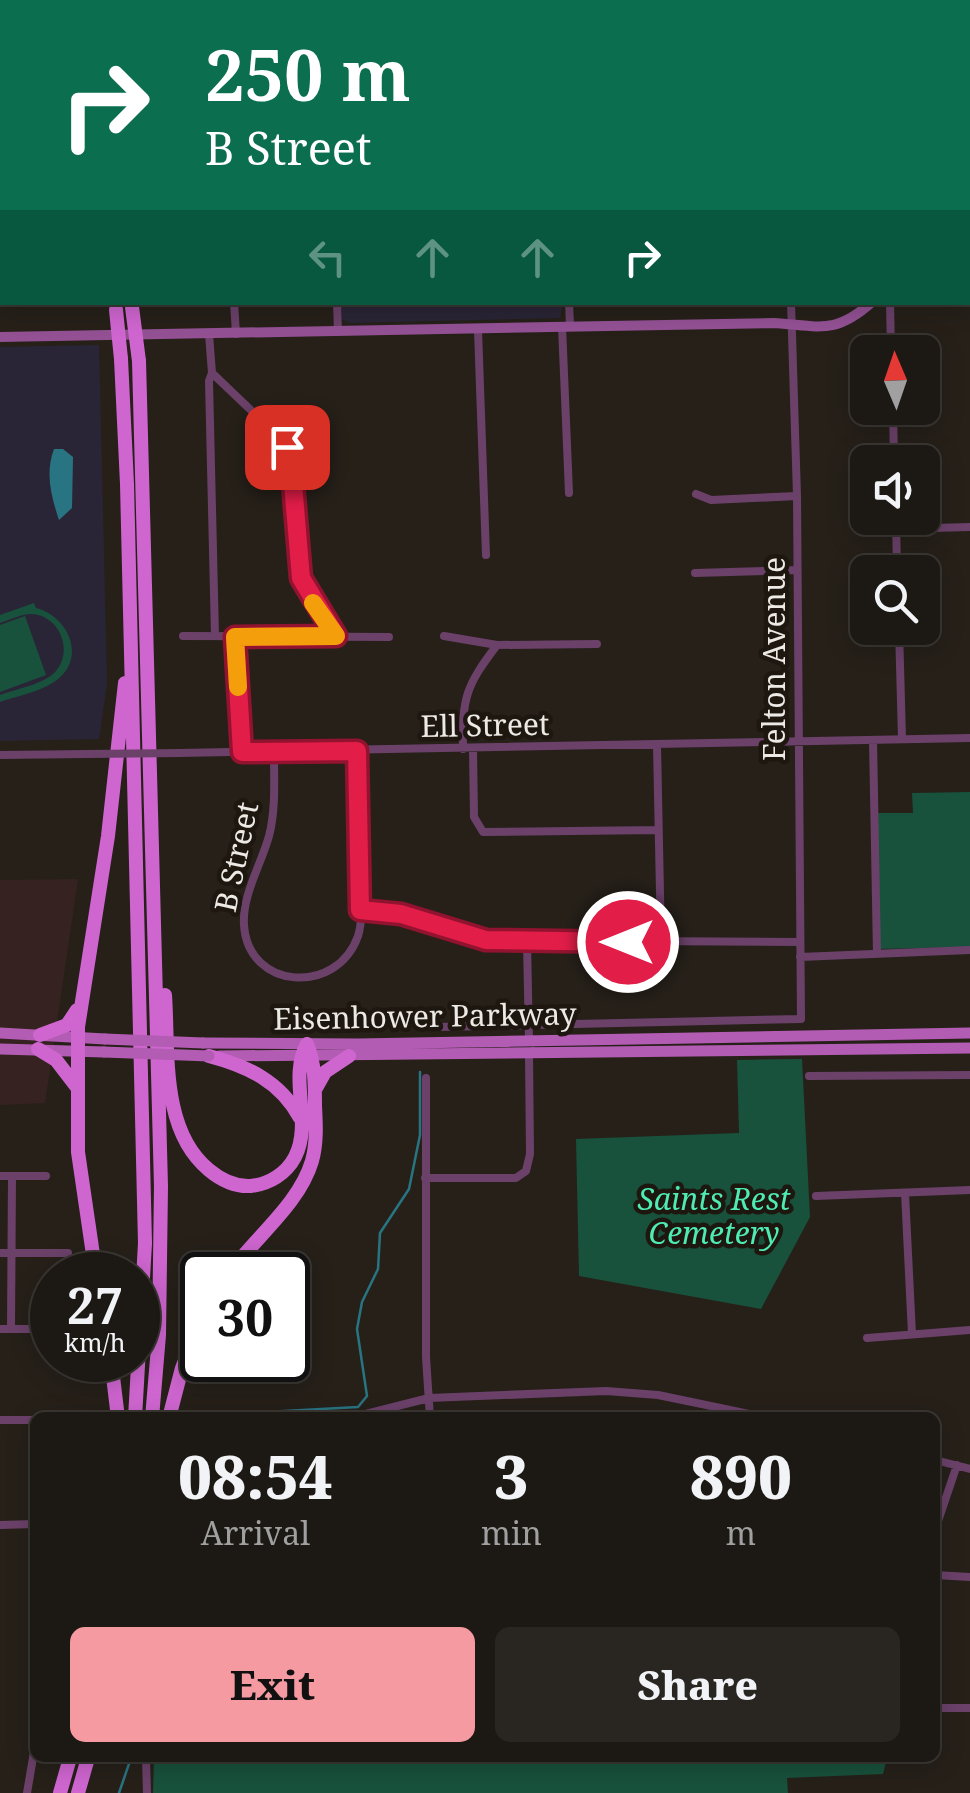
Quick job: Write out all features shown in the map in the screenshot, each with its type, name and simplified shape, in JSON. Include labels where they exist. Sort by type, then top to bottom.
[{"type":"highway","points":[[132,305],[139,361],[162,1257],[152,1412]]},
{"type":"highway","points":[[115,306],[122,358],[145,1243],[135,1412]]},
{"type":"highway","points":[[92,1252],[81,1182],[79,1005],[108,836],[130,632]]},
{"type":"highway","points":[[155,916],[174,1114],[202,1164],[225,1181],[244,1186],[266,1183],[283,1173],[295,1157],[300,1139],[306,1052]]},
{"type":"highway","points":[[77,1088],[39,1042],[67,1025],[79,1005]]},
{"type":"highway","points":[[206,1049],[268,1080],[286,1096],[301,1120]]},
{"type":"highway","points":[[246,1252],[306,1176],[315,1144],[315,1093],[306,1052]]},
{"type":"highway","points":[[315,1093],[324,1072],[349,1056]]},
{"type":"highway","points":[[171,1412],[180,1376]]},
{"type":"highway","points":[[114,1382],[117,1412]]},
{"type":"highway","points":[[60,1793],[69,1762]]},
{"type":"highway","points":[[78,1793],[87,1762]]},
{"type":"main road","name":"Eisenhower Parkway","points":[[306,1052],[349,1056],[514,1055],[544,1042],[970,1033]]},
{"type":"main road","name":"Eisenhower Parkway","points":[[0,1034],[39,1042],[105,1046],[306,1052],[970,1048]]},
{"type":"main road","name":"Eisenhower Parkway","points":[[0,1049],[39,1042]]},
{"type":"street","points":[[234,305],[236,334]]},
{"type":"street","points":[[337,305],[338,332]]},
{"type":"street","points":[[568,493],[569,305]]},
{"type":"street","name":"Felton Avenue","points":[[529,1026],[797,1022],[802,1015],[791,305]]},
{"type":"street","points":[[0,337],[566,326],[842,326],[868,305]]},
{"type":"street","points":[[890,305],[891,335]]},
{"type":"street","points":[[478,330],[486,555]]},
{"type":"street","points":[[208,334],[212,373],[209,381],[215,636]]},
{"type":"street","points":[[212,373],[289,451],[301,578],[336,636]]},
{"type":"street","points":[[696,494],[711,500],[796,496]]},
{"type":"street","points":[[940,527],[970,527]]},
{"type":"street","points":[[695,573],[797,570]]},
{"type":"street","points":[[183,636],[389,637]]},
{"type":"street","points":[[444,636],[496,645],[598,644]]},
{"type":"street","points":[[235,637],[242,752]]},
{"type":"street","points":[[496,645],[470,682],[462,707],[474,817],[483,832],[658,830]]},
{"type":"street","points":[[899,645],[902,740]]},
{"type":"street","name":"Ell Street","points":[[0,755],[970,738]]},
{"type":"street","points":[[872,740],[878,954]]},
{"type":"street","points":[[657,745],[662,942]]},
{"type":"street","name":"B Street","points":[[274,752],[272,819],[248,894],[244,922],[253,954],[268,968],[290,977],[322,975],[344,959],[357,939],[357,751]]},
{"type":"street","points":[[360,910],[384,910],[486,940],[800,942]]},
{"type":"street","points":[[425,1178],[516,1178],[526,1171],[530,1154],[526,942]]},
{"type":"street","points":[[800,957],[970,950]]},
{"type":"street","points":[[437,1027],[529,1026]]},
{"type":"street","points":[[809,1076],[970,1074]]},
{"type":"street","points":[[426,1078],[430,1412]]},
{"type":"street","points":[[0,1176],[46,1176]]},
{"type":"street","points":[[12,1176],[12,1329]]},
{"type":"street","points":[[816,1196],[970,1190]]},
{"type":"street","points":[[905,1193],[912,1334]]},
{"type":"street","points":[[0,1253],[30,1253]]},
{"type":"street","points":[[0,1329],[30,1329]]},
{"type":"street","points":[[866,1338],[970,1330]]},
{"type":"street","points":[[374,1412],[429,1398],[559,1392],[634,1392],[738,1412]]},
{"type":"street","points":[[0,1420],[30,1420]]},
{"type":"street","points":[[940,1461],[970,1469]]},
{"type":"street","points":[[940,1515],[957,1465]]},
{"type":"street","points":[[0,1525],[30,1524]]},
{"type":"street","points":[[940,1574],[970,1577]]},
{"type":"street","points":[[940,1708],[970,1708]]},
{"type":"street","points":[[27,1793],[32,1762]]},
{"type":"street","points":[[146,1762],[147,1793]]},
{"type":"shaded area","points":[[341,305],[562,305],[560,318],[350,323],[342,319]]},
{"type":"shaded area","points":[[99,345],[107,683],[99,739],[0,741],[0,347]]},
{"type":"shaded area","points":[[78,879],[45,1103],[0,1105],[0,880]]},
{"type":"green space","points":[[34,603],[65,629],[72,651],[70,662],[54,682],[0,702],[0,695],[48,678],[60,666],[64,646],[50,621],[27,614],[0,623],[0,615]]},
{"type":"green space","points":[[25,616],[46,675],[0,692],[0,625]]},
{"type":"green space","points":[[970,792],[970,947],[877,949],[876,813],[913,813],[912,793]]},
{"type":"green space","name":"Saints Rest Cemetery","points":[[802,1059],[810,1217],[761,1309],[579,1276],[576,1139],[739,1133],[737,1060]]},
{"type":"green space","points":[[154,1762],[886,1762],[883,1774],[787,1778],[788,1793],[153,1793]]},
{"type":"water","points":[[54,449],[63,449],[73,457],[72,508],[59,520],[50,484]]},
{"type":"waterway","points":[[266,1412],[358,1407],[367,1396],[357,1329],[362,1302],[378,1269],[380,1233],[409,1189],[420,1135],[420,1072]]},
{"type":"waterway","points":[[119,1793],[130,1762]]},
{"type":"slow traffic","points":[[238,687],[235,637],[336,636],[313,603]]},
{"type":"route","points":[[287,447],[301,578],[336,636],[235,637],[242,752],[357,751],[360,910],[401,914],[486,940],[628,942]]}]
